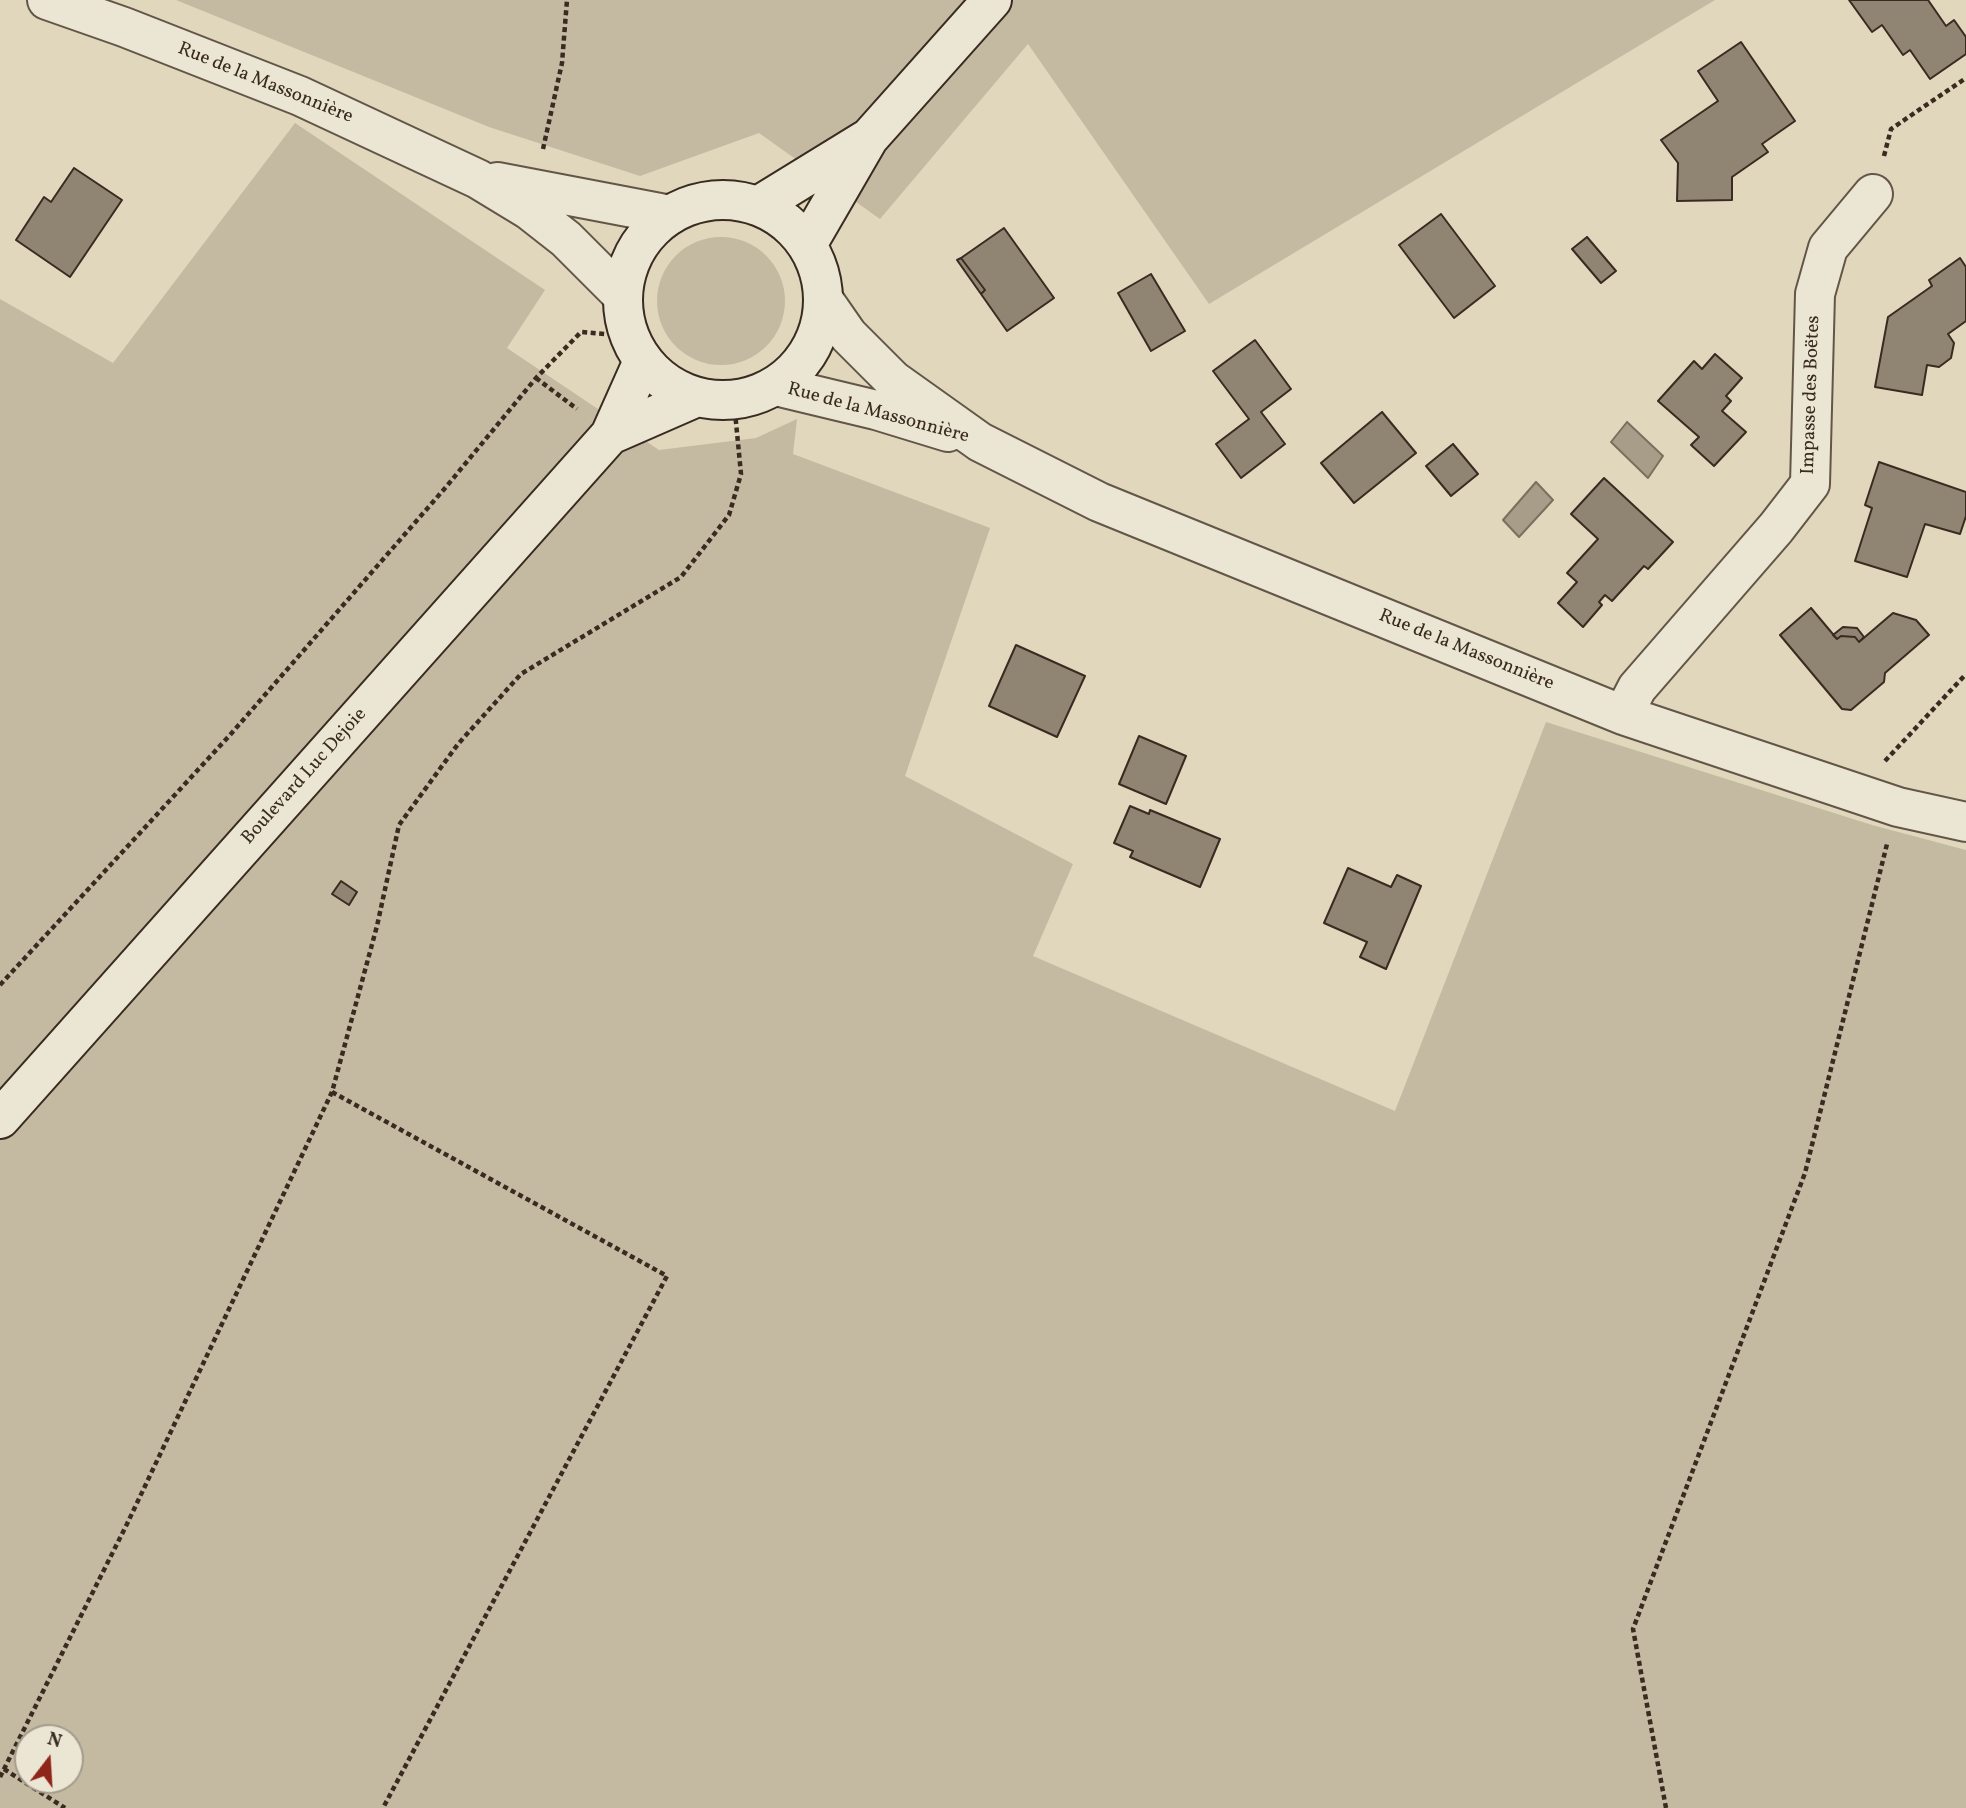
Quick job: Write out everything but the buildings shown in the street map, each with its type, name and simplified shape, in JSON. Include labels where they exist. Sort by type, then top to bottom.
[{"type":"street","name":"Rue de la Massonnière","points":[[47,0],[300,96],[478,178],[529,210],[566,239],[623,296]]},
{"type":"street","points":[[807,245],[869,138],[992,0]]},
{"type":"street","points":[[758,206],[869,138]]},
{"type":"street","name":"Rue de la Massonnière","points":[[478,178],[670,215]]},
{"type":"street","name":"Impasse des Boëtes","points":[[1623,715],[1637,688],[1776,528],[1810,484],[1815,294],[1828,248],[1873,194]]},
{"type":"street","points":[[724,200],[758,206],[785,222],[807,245],[819,270],[823,299],[821,324],[811,349],[796,370],[776,386],[755,395],[715,398],[677,389],[659,376],[637,348],[623,296],[627,272],[636,250],[651,231],[670,215],[696,204],[724,200]]},
{"type":"street","name":"Rue de la Massonnière","points":[[823,299],[848,335],[893,380],[980,442],[1099,502],[1623,715],[1898,807],[1966,822]]},
{"type":"street","name":"Boulevard Luc Dejoie","points":[[0,1119],[610,435],[637,348]]},
{"type":"street","name":"Rue de la Massonnière","points":[[776,386],[876,410],[980,442]]},
{"type":"street","name":"Boulevard Luc Dejoie","points":[[610,435],[715,398]]},
{"type":"path","points":[[534,188],[562,62],[567,0]]},
{"type":"path","points":[[1873,194],[1891,129],[1966,78]]},
{"type":"path","points":[[0,985],[230,735],[446,487],[536,378],[581,332],[637,348]]},
{"type":"path","points":[[536,378],[610,435]]},
{"type":"path","points":[[0,1777],[127,1524],[332,1092],[377,926],[398,825],[458,744],[521,674],[681,577],[729,515],[741,474],[715,398]]},
{"type":"path","points":[[1856,792],[1966,674]]},
{"type":"path","points":[[1666,1808],[1633,1629],[1805,1173],[1878,873],[1898,807]]},
{"type":"path","points":[[332,1092],[667,1276],[383,1808]]},
{"type":"path","points":[[4,1769],[65,1808]]},
{"type":"shaded area","points":[[176,0],[1715,0],[1209,304],[1028,44],[880,219],[759,133],[640,176],[489,127]]},
{"type":"shaded area","points":[[295,123],[545,290],[507,348],[659,450],[756,438],[797,419],[793,454],[990,528],[905,776],[1073,864],[1033,956],[1395,1111],[1546,722],[1872,825],[1966,850],[1966,1808],[0,1808],[0,299],[113,363]]},
{"type":"shaded area","points":[[721,237],[745,242],[766,256],[780,277],[785,301],[780,325],[766,346],[745,360],[721,365],[697,360],[676,346],[662,325],[657,301],[662,277],[676,256],[697,242]]},
{"type":"shaded area","points":[[1627,422],[1663,456],[1648,478],[1611,442]]},
{"type":"shaded area","points":[[1536,482],[1553,500],[1519,537],[1503,520]]}]
